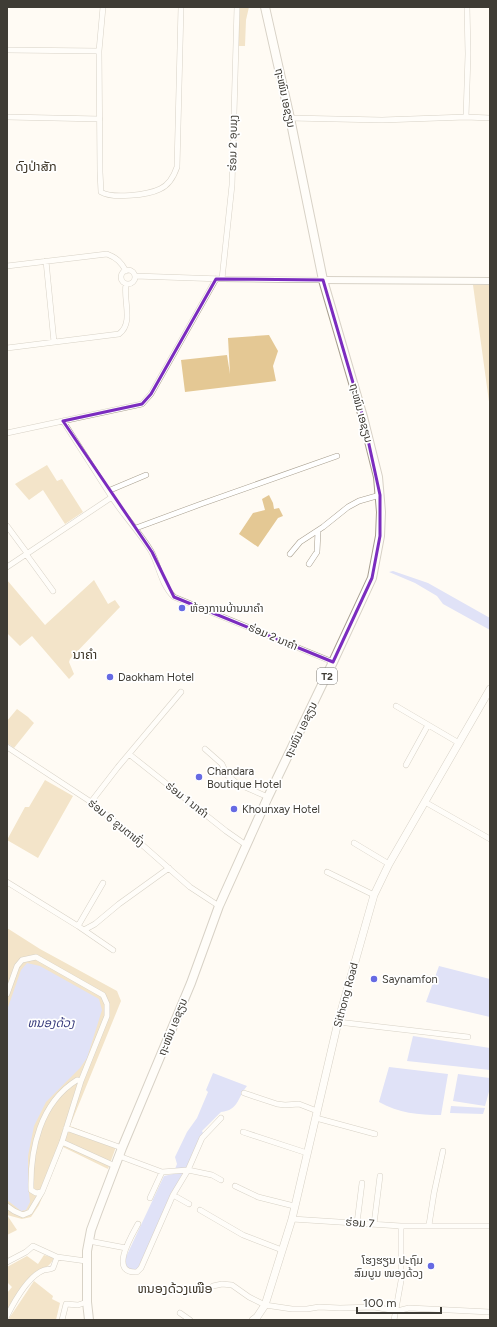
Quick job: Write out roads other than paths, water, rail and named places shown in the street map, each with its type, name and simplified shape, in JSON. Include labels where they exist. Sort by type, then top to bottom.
[{"type":"main road","name":"ຖະໜົນ ເອຊຽນ","points":[[89,1320],[86,1261],[89,1241],[98,1211],[120,1152],[191,983],[219,906],[268,797],[372,578],[380,536],[381,512],[378,477],[363,417],[323,280],[290,118],[265,7]]},
{"type":"main road","name":"Sithong Road","points":[[253,1320],[257,1317],[265,1305],[292,1219],[338,1022],[378,883],[490,689]]},
{"type":"street","points":[[103,7],[101,14],[99,51],[101,192],[110,196],[145,193],[161,189],[170,182],[177,167],[181,7]]},
{"type":"street","name":"ຮ່ອມ 2 ອຸບມຸງ","points":[[222,279],[232,185],[237,7]]},
{"type":"street","points":[[466,117],[468,54],[467,7]]},
{"type":"street","points":[[7,50],[99,51]]},
{"type":"street","points":[[7,117],[100,119]]},
{"type":"street","points":[[290,118],[388,120],[466,117],[490,118]]},
{"type":"street","points":[[7,266],[107,254],[121,262],[126,271]]},
{"type":"street","points":[[46,261],[54,342]]},
{"type":"street","points":[[126,284],[122,282],[121,278],[122,273],[126,271],[132,272],[135,276],[216,279],[490,281]]},
{"type":"street","points":[[126,284],[132,282],[135,276]]},
{"type":"street","points":[[7,434],[142,404],[147,399],[216,279]]},
{"type":"street","points":[[7,348],[122,333],[127,321],[125,292],[126,284]]},
{"type":"street","name":"ຮ່ອມ 2 ນາຄຳ","points":[[63,421],[112,497],[152,552],[167,588],[174,597],[333,662]]},
{"type":"street","points":[[136,528],[337,456]]},
{"type":"street","points":[[108,491],[146,475]]},
{"type":"street","points":[[290,554],[300,542],[318,531],[353,504],[380,495]]},
{"type":"street","points":[[7,566],[112,497]]},
{"type":"street","points":[[7,526],[54,591]]},
{"type":"street","points":[[309,564],[317,552],[318,531]]},
{"type":"street","points":[[91,802],[181,692]]},
{"type":"street","points":[[396,706],[459,743]]},
{"type":"street","points":[[406,765],[428,725]]},
{"type":"street","name":"ຮ່ອມ 6 ຂູນຕາທົ່ງ","points":[[7,748],[91,802],[190,887],[219,906]]},
{"type":"street","points":[[205,749],[222,764],[227,775],[238,784],[268,797]]},
{"type":"street","name":"ຮ່ອມ 1 ນາຄຳ","points":[[129,754],[226,831],[246,845]]},
{"type":"street","points":[[424,802],[490,839]]},
{"type":"street","points":[[354,844],[389,864]]},
{"type":"street","points":[[84,930],[95,924],[119,904],[169,868]]},
{"type":"street","points":[[327,872],[374,895]]},
{"type":"street","points":[[7,882],[78,926],[113,950]]},
{"type":"street","points":[[78,926],[103,883]]},
{"type":"street","points":[[7,994],[17,966],[22,960],[36,957],[103,996],[107,1004],[107,1016],[81,1080],[62,1142],[42,1192],[30,1212],[23,1215],[7,1206]]},
{"type":"street","points":[[338,1022],[468,1036]]},
{"type":"street","points":[[42,1192],[36,1193],[31,1190],[33,1149],[37,1133],[46,1113],[57,1098],[69,1085],[77,1080],[81,1080]]},
{"type":"street","points":[[244,1093],[285,1106],[299,1104],[316,1114],[375,1134]]},
{"type":"street","points":[[138,1224],[126,1248],[122,1263],[124,1267],[131,1272],[138,1272],[174,1194],[205,1134],[221,1118]]},
{"type":"street","points":[[66,1128],[162,1172],[187,1170],[212,1175],[221,1180]]},
{"type":"street","points":[[243,1132],[307,1153]]},
{"type":"street","points":[[62,1142],[115,1166]]},
{"type":"street","points":[[429,1225],[434,1192],[443,1151]]},
{"type":"street","points":[[150,1198],[162,1172]]},
{"type":"street","points":[[374,1224],[380,1176]]},
{"type":"street","points":[[357,1223],[362,1183]]},
{"type":"street","points":[[235,1186],[258,1197],[294,1206]]},
{"type":"street","points":[[174,1194],[189,1204]]},
{"type":"street","points":[[200,1210],[243,1235],[282,1250]]},
{"type":"street","name":"ຮ່ອມ 7","points":[[292,1219],[401,1226],[490,1226]]},
{"type":"street","points":[[394,1320],[397,1311],[401,1282],[401,1226]]},
{"type":"street","points":[[89,1241],[126,1248]]},
{"type":"street","points":[[7,1262],[26,1252],[33,1246],[57,1257],[86,1261]]},
{"type":"street","points":[[7,1316],[15,1300],[32,1277],[44,1270],[53,1268],[57,1257]]},
{"type":"street","points":[[213,1286],[222,1284],[232,1285],[249,1297],[265,1305],[292,1309],[319,1307],[374,1307],[397,1311],[409,1308],[490,1312]]},
{"type":"street","points":[[62,1320],[66,1304],[78,1306],[87,1302]]},
{"type":"street","points":[[180,1313],[190,1320]]},
{"type":"water","points":[[393,571],[428,583],[490,618],[490,630],[443,604],[437,596],[415,583],[389,572]]},
{"type":"water","name":"ຫນອງດ້ວງ","points":[[27,963],[40,966],[99,999],[102,1010],[87,1058],[80,1068],[46,1102],[34,1126],[28,1156],[28,1185],[30,1202],[26,1210],[21,1211],[7,1200],[7,1010],[21,970]]},
{"type":"water","points":[[439,966],[490,979],[490,1017],[426,1002]]},
{"type":"water","points":[[413,1036],[490,1048],[490,1070],[407,1061]]},
{"type":"water","points":[[389,1067],[448,1074],[441,1115],[409,1113],[394,1109],[379,1102]]},
{"type":"water","points":[[213,1073],[247,1086],[237,1103],[231,1109],[221,1112],[202,1131],[203,1133],[186,1168],[175,1169],[177,1164],[175,1157],[187,1132],[197,1118],[208,1092],[206,1090]]},
{"type":"water","points":[[458,1074],[490,1078],[490,1088],[485,1106],[453,1101]]},
{"type":"water","points":[[451,1106],[485,1108],[483,1114],[450,1113]]},
{"type":"water","points":[[183,1172],[137,1270],[131,1271],[126,1267],[125,1259],[164,1176]]},
{"type":"place","name":"ຫ້ອງການບ້ານນາຄໍາ","points":[[182,608]]},
{"type":"place","name":"Daokham Hotel","points":[[110,677]]},
{"type":"place","name":"Chandara Boutique Hotel","points":[[199,777]]},
{"type":"place","name":"Khounxay Hotel","points":[[234,809]]},
{"type":"place","name":"Saynamfon","points":[[374,979]]},
{"type":"place","name":"ໂຮງຮຽນ ປະຖົມ ສົມບູນ ໜອງດ້ວງ","points":[[431,1266]]},
{"type":"district","name":"ດົງປ່າສັກ","points":[[36,166]]},
{"type":"district","name":"ນາຄຳ","points":[[85,654]]},
{"type":"district","name":"ຫນອງດ້ວງເໜືອ","points":[[175,1288]]}]
